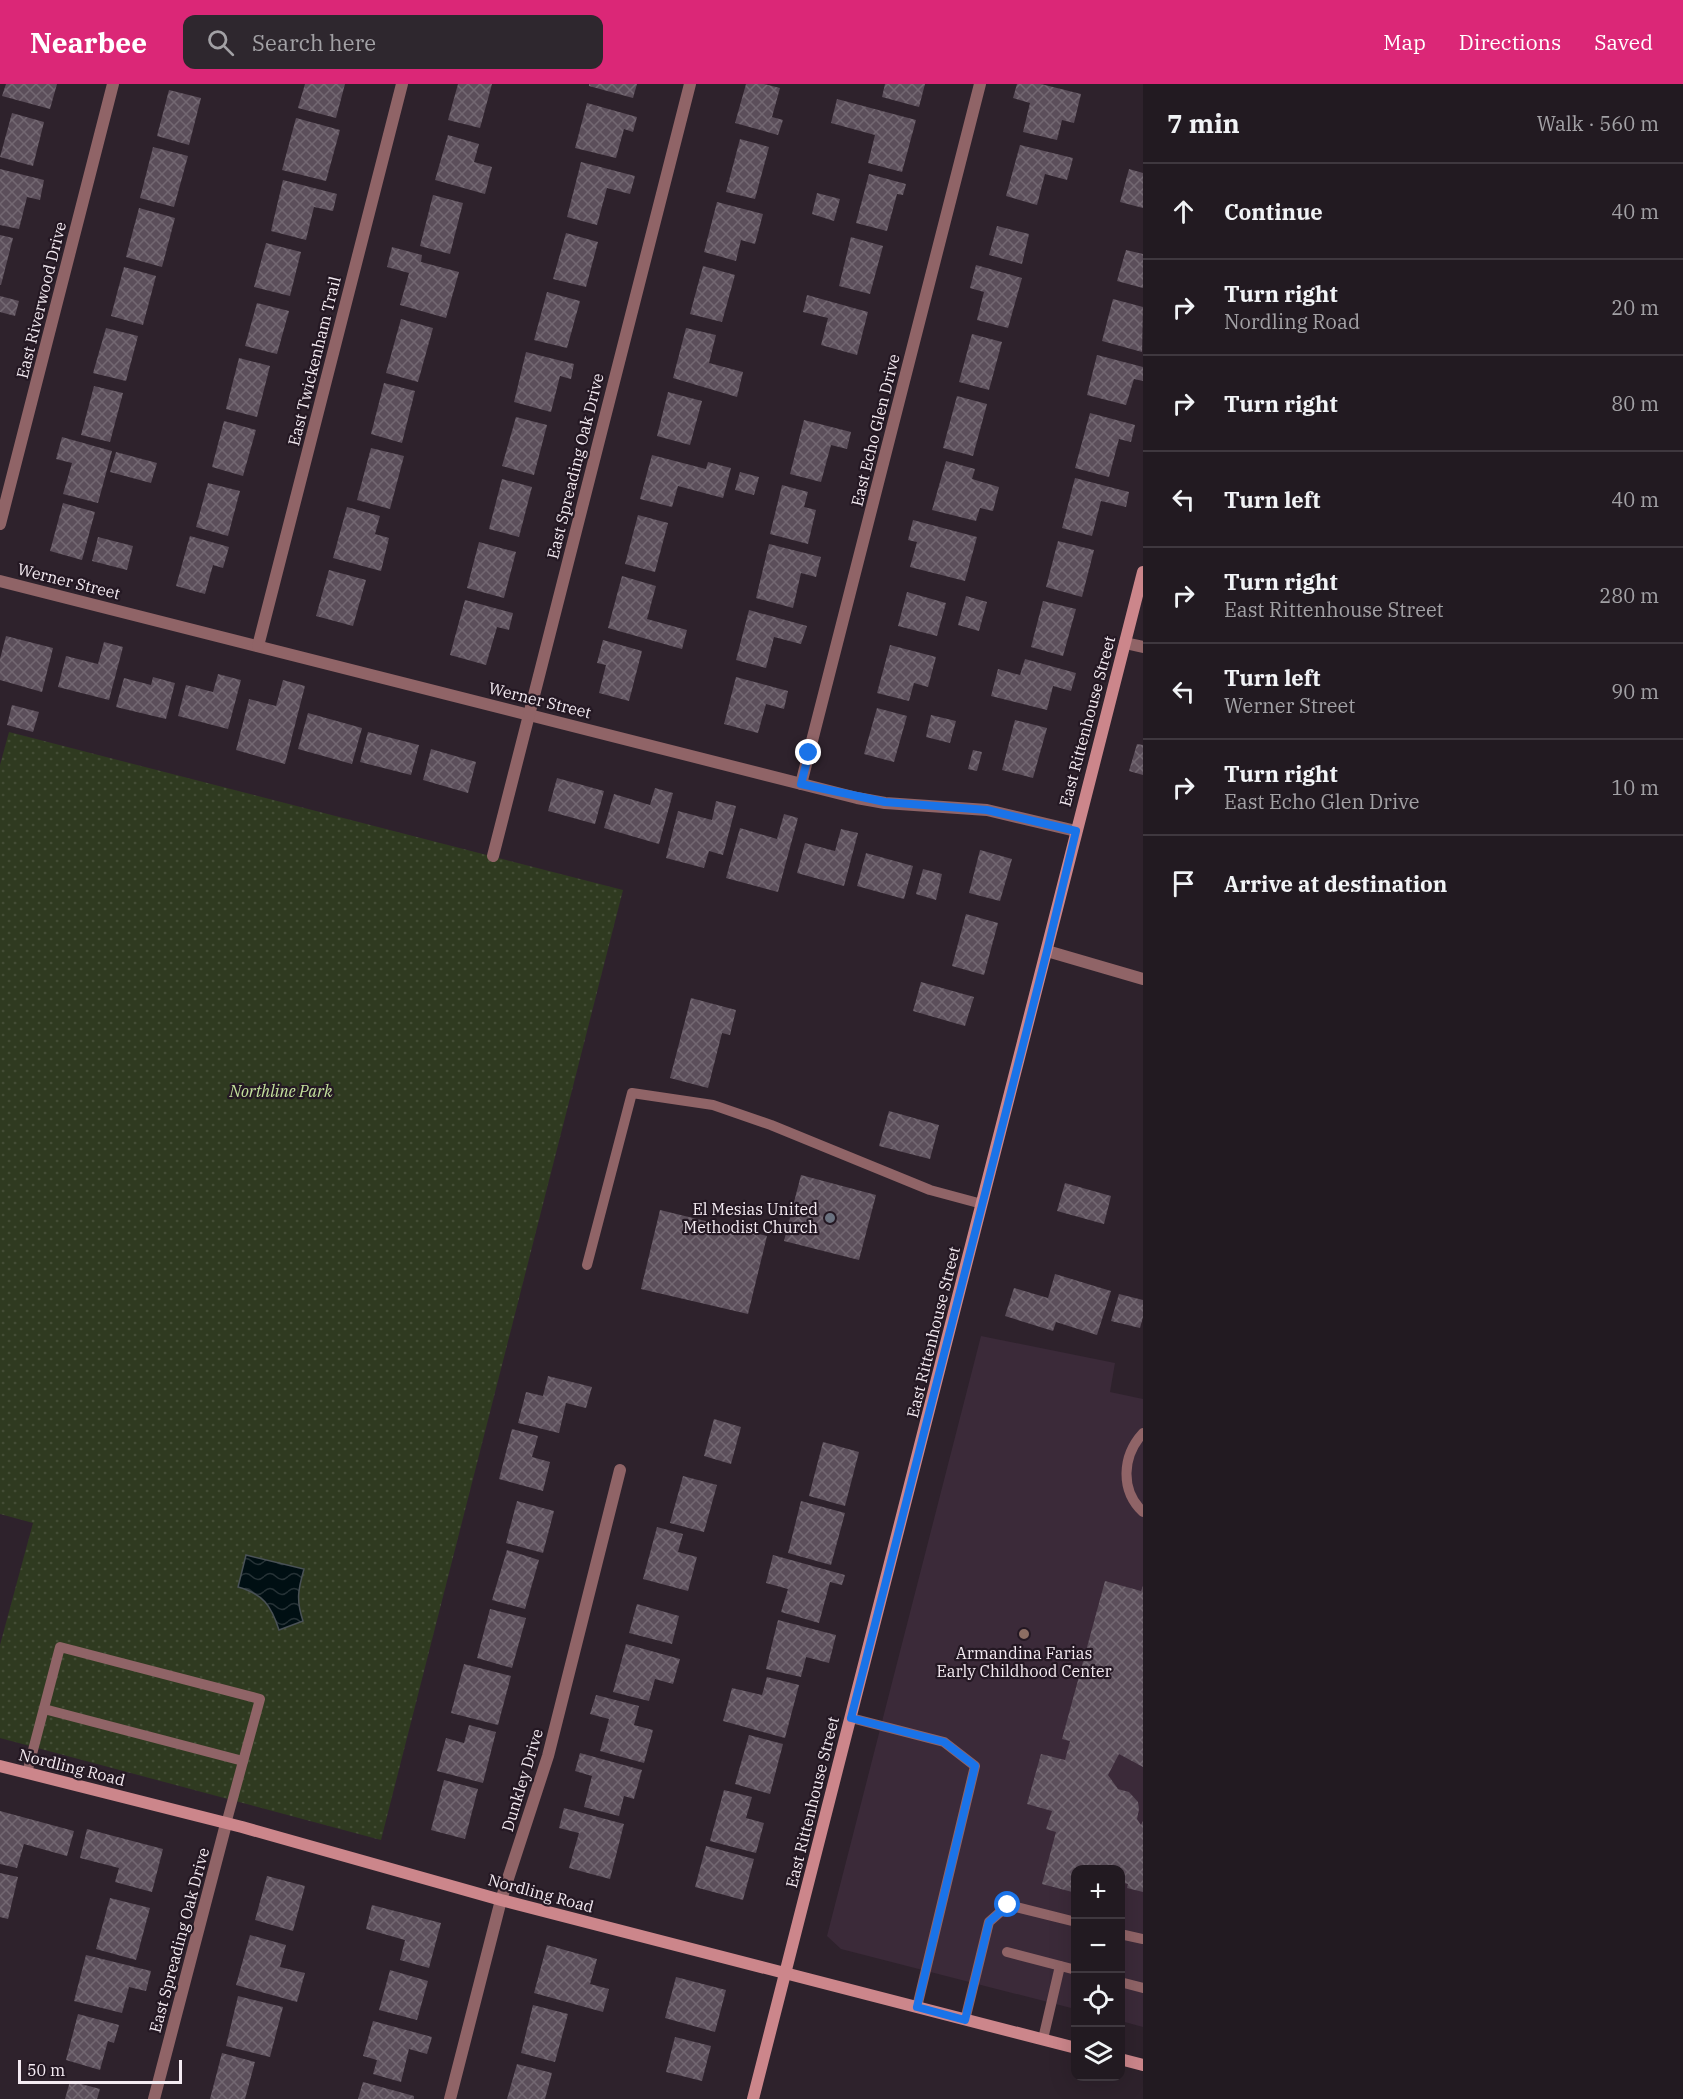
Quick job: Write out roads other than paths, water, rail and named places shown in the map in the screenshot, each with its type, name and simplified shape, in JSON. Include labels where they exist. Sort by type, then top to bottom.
[{"type":"street","name":"East Riverwood Drive","points":[[0,524],[113,84]]},
{"type":"street","name":"East Twickenham Trail","points":[[258,646],[402,84]]},
{"type":"street","name":"East Spreading Oak Drive","points":[[493,856],[690,84]]},
{"type":"street","name":"East Echo Glen Drive","points":[[801,784],[980,84]]},
{"type":"street","name":"East Rittenhouse Street","points":[[753,2099],[1143,572]]},
{"type":"street","name":"Werner Street","points":[[0,581],[801,784],[885,802],[987,810],[1076,831]]},
{"type":"street","points":[[1125,643],[1143,647]]},
{"type":"street","points":[[1047,951],[1143,979]]},
{"type":"street","name":"Dunkley Drive","points":[[450,2099],[501,1900],[548,1756],[620,1470]]},
{"type":"street","name":"Nordling Road","points":[[0,1766],[226,1824],[501,1900],[1071,2047]]},
{"type":"street","name":"East Spreading Oak Drive","points":[[154,2099],[226,1824]]},
{"type":"street","points":[[1125,2060],[1143,2065]]},
{"type":"lane","points":[[587,1265],[632,1093],[713,1105],[771,1125],[930,1190],[982,1204]]},
{"type":"lane","points":[[1143,1433],[1130,1452],[1126,1465],[1126,1479],[1131,1498],[1143,1512]]},
{"type":"lane","points":[[27,1773],[60,1647],[260,1699],[226,1824]]},
{"type":"lane","points":[[44,1709],[243,1761]]},
{"type":"lane","points":[[851,1718],[944,1742],[975,1766],[917,2007]]},
{"type":"lane","points":[[965,2020],[989,1922],[1008,1905],[1071,1921]]},
{"type":"lane","points":[[1125,1935],[1143,1939]]},
{"type":"lane","points":[[1007,1952],[1071,1969]]},
{"type":"lane","points":[[1042,2040],[1060,1966]]},
{"type":"lane","points":[[1125,1983],[1143,1988]]},
{"type":"water","points":[[246,1555],[304,1569],[299,1595],[299,1607],[303,1621],[279,1630],[265,1602],[254,1593],[238,1587]]},
{"type":"place","name":"El Mesias United Methodist Church","points":[[830,1218]]},
{"type":"place","name":"Armandina Farias Early Childhood Center","points":[[1024,1634]]},
{"type":"park label","name":"Northline Park","points":[[281,1091]]}]
